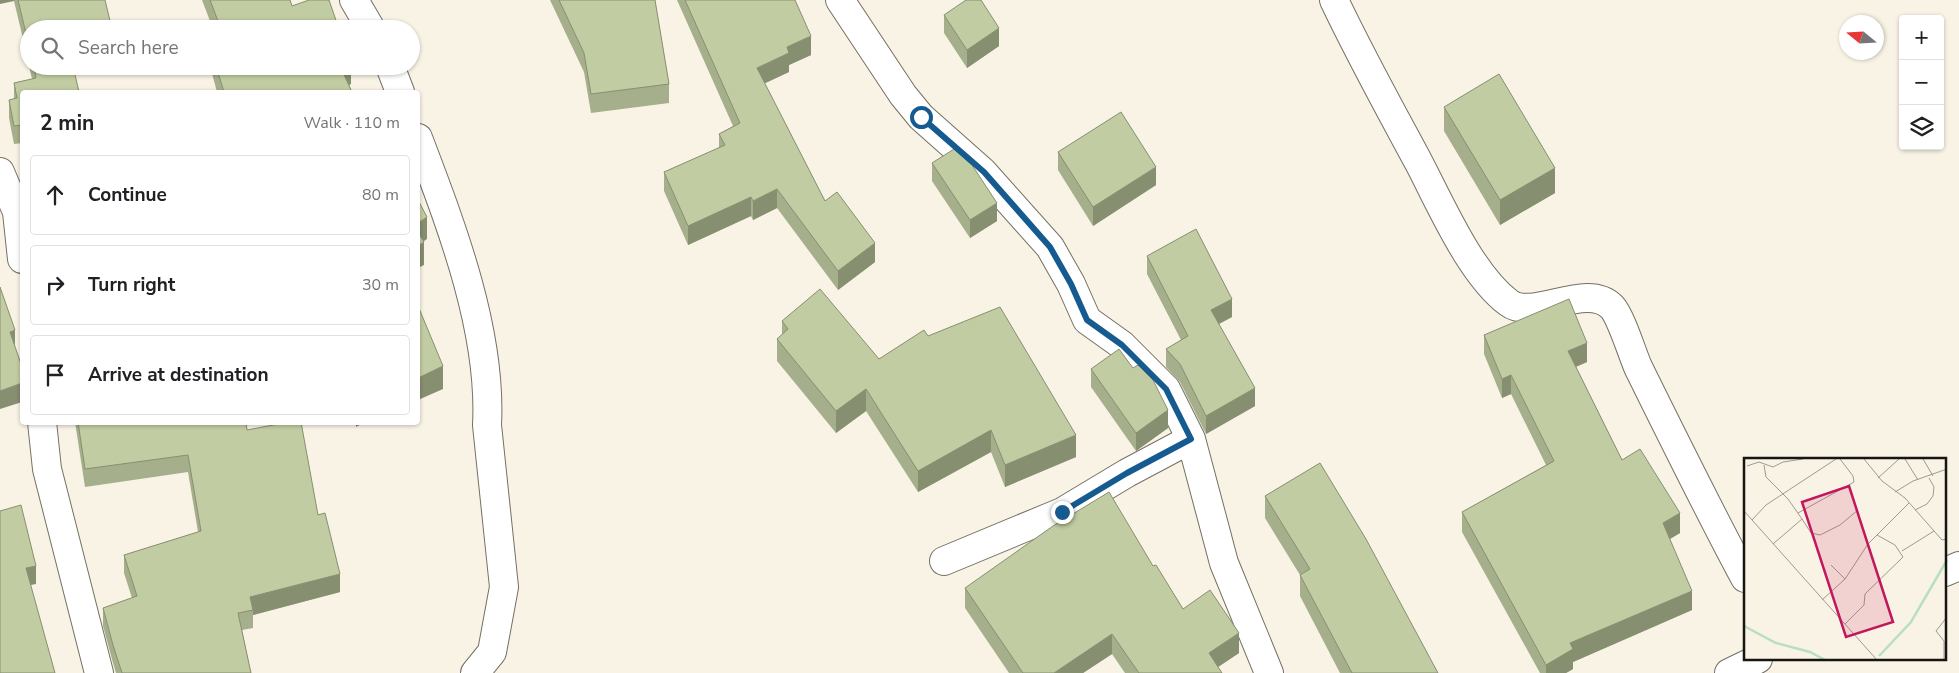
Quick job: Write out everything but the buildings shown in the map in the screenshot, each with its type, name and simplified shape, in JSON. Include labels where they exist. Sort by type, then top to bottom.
[{"type":"street","points":[[354,0],[366,20]]},
{"type":"street","points":[[840,0],[903,95],[921,117],[984,172],[1050,247],[1071,284],[1087,320],[1122,345],[1166,389],[1191,439],[1224,563],[1269,673]]},
{"type":"street","points":[[1334,0],[1445,212],[1490,287],[1511,305],[1534,308],[1574,298],[1599,300],[1613,307],[1691,476],[1744,576]]},
{"type":"street","points":[[393,75],[399,90]]},
{"type":"street","points":[[420,143],[449,220],[468,286],[486,366],[489,444],[504,588],[492,652],[475,673]]},
{"type":"street","points":[[0,172],[17,212],[20,240]]},
{"type":"street","points":[[42,425],[47,469],[99,673]]},
{"type":"street","points":[[944,561],[1062,512],[1127,473],[1191,439]]},
{"type":"street","points":[[1946,572],[1959,566]]},
{"type":"street","points":[[1729,673],[1756,660]]},
{"type":"route","points":[[921,117],[984,172],[1050,247],[1071,284],[1087,320],[1122,345],[1166,389],[1191,439],[1127,473],[1062,512]]}]
